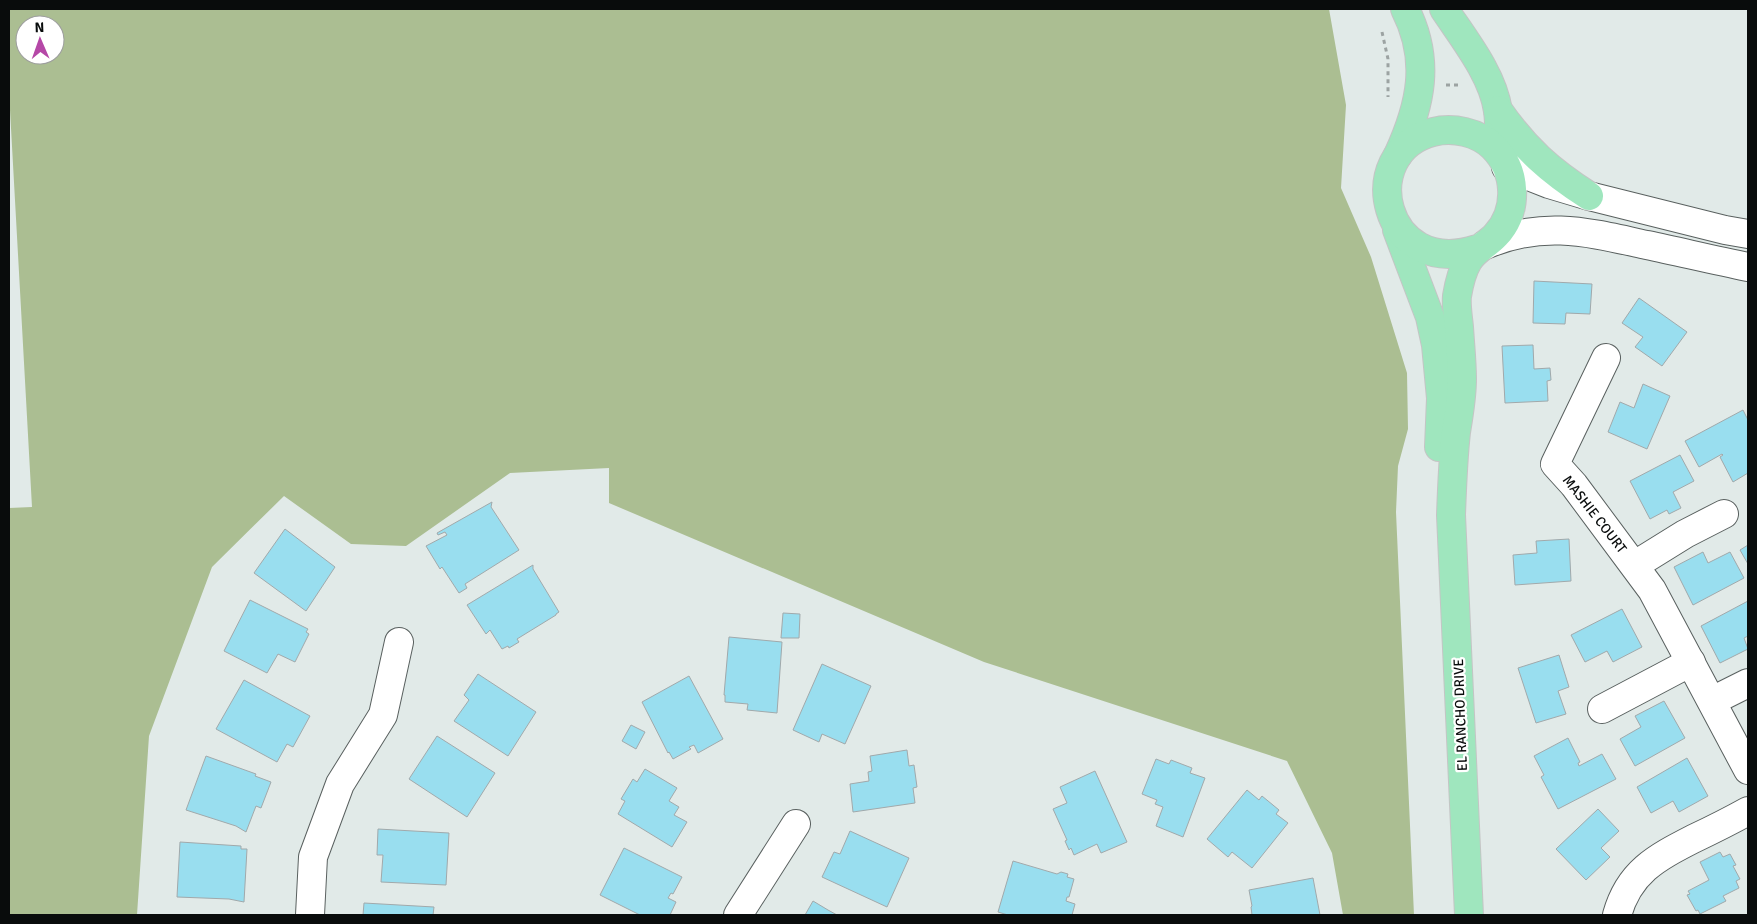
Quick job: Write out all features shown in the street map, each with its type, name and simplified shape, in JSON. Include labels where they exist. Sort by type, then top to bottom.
[{"type":"main road","name":"EL RANCHO DRIVE","points":[[1405,9],[1413,25],[1419,45],[1422,65],[1421,82],[1408,134],[1390,174],[1387,190],[1388,206],[1430,317],[1436,345],[1440,398],[1440,464],[1444,490],[1451,515]]},
{"type":"main road","name":"EL RANCHO DRIVE","points":[[1444,9],[1482,69],[1498,110],[1503,161]]},
{"type":"main road","points":[[1498,110],[1541,162],[1589,196]]},
{"type":"main road","name":"EL RANCHO DRIVE","points":[[1396,160],[1405,148],[1431,132],[1446,130],[1462,131],[1489,143],[1503,161],[1512,181],[1513,196],[1504,224],[1496,235],[1468,261],[1462,275],[1457,300],[1462,380],[1453,465],[1451,515],[1469,915]]},
{"type":"main road","name":"EL RANCHO DRIVE","points":[[1394,221],[1403,234],[1415,245],[1430,252],[1445,255],[1461,254],[1481,247]]},
{"type":"street","points":[[1503,161],[1550,184],[1589,196],[1724,230],[1748,234]]},
{"type":"street","points":[[1481,247],[1501,238],[1535,231],[1572,230],[1748,267]]},
{"type":"street","name":"MASHIE COURT","points":[[1606,358],[1555,464],[1574,485],[1652,590],[1748,770]]},
{"type":"street","name":"MASHIE COURT","points":[[1635,565],[1660,548],[1724,514]]},
{"type":"street","points":[[310,915],[313,857],[340,784],[383,715],[399,642]]},
{"type":"street","points":[[1602,710],[1691,662]]},
{"type":"street","points":[[1712,701],[1748,683]]},
{"type":"street","points":[[1618,915],[1625,895],[1634,880],[1661,856],[1748,811]]},
{"type":"street","points":[[738,915],[796,824]]},
{"type":"path","points":[[1445,85],[1462,84]]},
{"type":"green space","points":[[9,9],[1329,9],[1346,105],[1341,188],[1371,257],[1407,373],[1408,429],[1398,466],[1396,512],[1414,915],[1343,915],[1332,853],[1287,761],[984,662],[609,503],[609,468],[510,473],[406,546],[351,544],[284,496],[212,567],[149,736],[137,915],[9,915],[9,508],[32,507],[9,92]]},
{"type":"building","points":[[1534,281],[1592,284],[1590,314],[1566,313],[1565,324],[1533,323]]},
{"type":"building","points":[[1639,298],[1687,332],[1662,366],[1635,347],[1643,337],[1622,323]]},
{"type":"building","points":[[1533,345],[1534,369],[1550,368],[1551,380],[1547,381],[1548,401],[1505,403],[1502,346]]},
{"type":"building","points":[[1643,384],[1670,396],[1647,449],[1608,432],[1620,402],[1634,408]]},
{"type":"building","points":[[1743,410],[1748,420],[1748,473],[1733,482],[1720,457],[1722,454],[1699,467],[1685,441]]},
{"type":"building","points":[[1680,455],[1694,481],[1673,492],[1681,508],[1669,514],[1667,510],[1650,519],[1630,481]]},
{"type":"building","points":[[492,502],[491,507],[519,550],[465,584],[467,588],[459,593],[442,567],[440,569],[426,546],[447,535],[445,532],[438,535],[437,533]]},
{"type":"building","points":[[285,529],[335,567],[306,611],[254,573]]},
{"type":"building","points":[[1569,539],[1571,581],[1515,585],[1513,555],[1537,553],[1536,541]]},
{"type":"building","points":[[1748,545],[1748,564],[1740,550]]},
{"type":"building","points":[[1703,552],[1708,563],[1730,552],[1744,578],[1693,605],[1674,567]]},
{"type":"building","points":[[533,565],[533,569],[559,612],[517,639],[519,642],[509,648],[508,646],[502,649],[490,630],[486,634],[467,605]]},
{"type":"building","points":[[250,600],[308,629],[306,632],[309,634],[295,662],[278,654],[267,673],[224,651]]},
{"type":"building","points":[[1748,601],[1748,636],[1744,638],[1748,649],[1720,663],[1701,626]]},
{"type":"building","points":[[1622,609],[1642,647],[1613,662],[1607,651],[1585,662],[1571,635]]},
{"type":"building","points":[[783,613],[800,614],[799,638],[781,638]]},
{"type":"building","points":[[729,637],[782,642],[777,713],[747,710],[748,704],[725,702]]},
{"type":"building","points":[[1559,655],[1569,687],[1558,691],[1566,714],[1536,723],[1518,668]]},
{"type":"building","points":[[822,664],[871,686],[845,744],[822,734],[819,742],[793,730]]},
{"type":"building","points":[[478,674],[536,712],[508,756],[454,721],[469,700],[464,695]]},
{"type":"building","points":[[689,676],[723,739],[698,753],[694,745],[689,747],[691,749],[673,759],[668,753],[642,702]]},
{"type":"building","points":[[244,680],[310,716],[293,747],[287,744],[277,762],[216,729]]},
{"type":"building","points":[[1664,701],[1685,738],[1635,766],[1620,739],[1641,727],[1635,716]]},
{"type":"building","points":[[631,725],[645,732],[636,749],[622,741]]},
{"type":"building","points":[[437,736],[495,773],[467,817],[409,779]]},
{"type":"building","points":[[1568,738],[1580,762],[1578,763],[1579,766],[1602,754],[1616,779],[1558,809],[1541,777],[1544,775],[1534,756]]},
{"type":"building","points":[[907,750],[909,766],[914,765],[917,787],[913,788],[915,803],[853,812],[850,784],[869,781],[868,772],[872,771],[870,756]]},
{"type":"building","points":[[206,756],[256,774],[255,776],[271,782],[261,808],[256,806],[246,832],[236,826],[186,810]]},
{"type":"building","points":[[1687,758],[1708,796],[1679,812],[1673,801],[1651,813],[1637,787]]},
{"type":"building","points":[[1156,759],[1169,764],[1171,760],[1192,768],[1190,773],[1205,778],[1183,837],[1156,826],[1163,807],[1155,804],[1157,800],[1142,794]]},
{"type":"building","points":[[645,769],[677,788],[669,801],[679,807],[674,815],[687,822],[672,847],[618,814],[625,801],[621,799],[633,779],[637,782]]},
{"type":"building","points":[[1095,771],[1127,842],[1101,853],[1097,844],[1074,855],[1071,848],[1069,850],[1065,841],[1067,840],[1053,809],[1067,803],[1060,787]]},
{"type":"building","points":[[1247,790],[1259,800],[1262,796],[1279,810],[1276,814],[1288,823],[1252,868],[1232,852],[1228,857],[1207,839]]},
{"type":"building","points":[[1598,809],[1619,831],[1601,848],[1610,857],[1586,880],[1556,849]]},
{"type":"building","points":[[378,829],[449,833],[446,885],[381,882],[383,855],[377,855]]},
{"type":"building","points":[[850,831],[909,858],[887,907],[822,877],[834,852],[840,854]]},
{"type":"building","points":[[180,842],[241,846],[241,849],[247,849],[244,902],[229,899],[177,897]]},
{"type":"building","points":[[624,848],[682,877],[673,894],[671,893],[668,898],[676,902],[670,915],[640,915],[600,895]]},
{"type":"building","points":[[1720,852],[1723,857],[1730,854],[1736,865],[1733,866],[1740,879],[1736,881],[1739,888],[1723,896],[1726,901],[1700,914],[1698,910],[1696,911],[1687,895],[1690,894],[1688,891],[1709,880],[1700,862]]},
{"type":"building","points":[[1013,861],[1057,874],[1061,872],[1068,874],[1067,877],[1074,879],[1066,901],[1075,904],[1072,915],[1008,915],[998,912]]},
{"type":"building","points":[[1313,878],[1320,915],[1252,915],[1249,890]]},
{"type":"building","points":[[813,901],[828,910],[837,915],[805,915]]},
{"type":"building","points":[[364,903],[434,907],[433,915],[363,915]]}]
